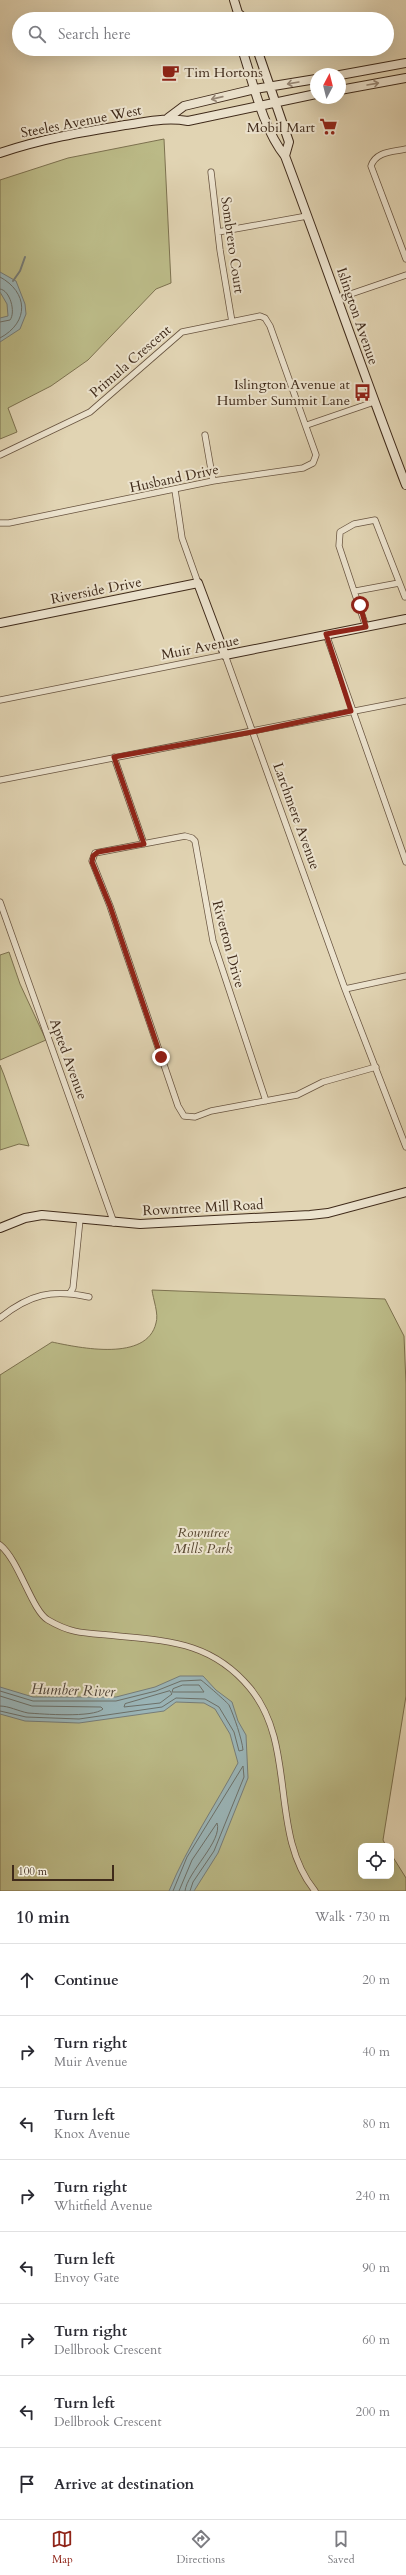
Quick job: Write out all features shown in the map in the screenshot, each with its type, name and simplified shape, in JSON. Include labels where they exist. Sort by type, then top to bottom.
[{"type":"main road","points":[[234,0],[236,12]]},
{"type":"main road","name":"Islington Avenue","points":[[244,56],[260,105],[277,147],[285,156],[338,298],[374,402],[406,485]]},
{"type":"main road","name":"Islington Avenue","points":[[259,56],[274,101],[290,142],[285,156]]},
{"type":"main road","points":[[346,74],[406,63]]},
{"type":"main road","points":[[346,89],[406,78]]},
{"type":"main road","name":"Steeles Avenue West","points":[[168,118],[184,106],[255,89],[310,80]]},
{"type":"main road","name":"Steeles Avenue West","points":[[0,153],[35,141],[80,132],[168,118],[188,121],[274,101],[310,95]]},
{"type":"main road","name":"Riverside Drive","points":[[0,623],[198,583]]},
{"type":"main road","name":"Larchmere Avenue","points":[[198,583],[225,655]]},
{"type":"main road","name":"Muir Avenue","points":[[225,655],[406,619]]},
{"type":"main road","name":"Rowntree Mill Road","points":[[0,1228],[35,1216],[114,1223],[310,1215],[328,1213],[406,1192]]},
{"type":"street","points":[[406,149],[375,157],[371,166],[406,259]]},
{"type":"street","name":"Sombrero Court","points":[[211,172],[218,232],[232,322]]},
{"type":"street","points":[[218,232],[307,216]]},
{"type":"street","points":[[338,298],[406,275]]},
{"type":"street","name":"Primula Crescent","points":[[0,455],[90,412],[182,332],[260,316],[268,321],[307,425]]},
{"type":"street","points":[[307,425],[374,402]]},
{"type":"street","name":"Husband Drive","points":[[0,523],[9,523],[213,481],[309,466],[315,460],[316,455],[307,425]]},
{"type":"street","points":[[205,435],[213,481]]},
{"type":"street","name":"Larchmere Avenue","points":[[175,490],[182,538],[198,583]]},
{"type":"street","points":[[366,627],[356,591],[339,546],[340,532],[354,524],[375,520],[405,597]]},
{"type":"street","points":[[356,591],[399,583]]},
{"type":"street","points":[[326,634],[351,711],[406,862]]},
{"type":"street","name":"Larchmere Avenue","points":[[225,655],[345,989],[406,1147]]},
{"type":"street","name":"Muir Avenue","points":[[0,700],[225,655]]},
{"type":"street","points":[[0,780],[406,701]]},
{"type":"street","points":[[114,757],[144,844],[98,852],[93,856],[92,862],[110,906],[181,1112],[184,1116],[190,1118],[297,1095],[323,1082],[376,1067]]},
{"type":"street","name":"Riverton Drive","points":[[144,844],[185,836],[192,838],[195,841],[213,942],[266,1102]]},
{"type":"street","name":"Apted Avenue","points":[[0,902],[114,1223]]},
{"type":"street","points":[[345,989],[406,976]]},
{"type":"street","points":[[70,1293],[73,1288],[80,1219]]},
{"type":"street","points":[[0,1318],[21,1302],[44,1294],[70,1293],[89,1297]]},
{"type":"street","points":[[0,1545],[6,1550],[16,1566],[45,1619],[70,1632],[172,1641],[197,1648],[223,1662],[250,1688],[267,1714],[276,1745],[293,1851],[304,1876],[315,1891]]},
{"type":"green space","points":[[164,139],[171,283],[156,289],[88,360],[51,386],[8,408],[17,432],[0,439],[0,180],[68,158]]},
{"type":"green space","points":[[9,952],[20,984],[46,1040],[0,1060],[0,955]]},
{"type":"green space","points":[[0,1065],[29,1146],[19,1144],[0,1150]]},
{"type":"green space","name":"Rowntree Mills Park","points":[[152,1290],[385,1299],[404,1336],[406,1384],[406,1696],[383,1840],[384,1843],[358,1843],[358,1879],[394,1879],[394,1859],[406,1878],[406,1891],[0,1891],[0,1375],[52,1342],[95,1349],[127,1348],[140,1343],[150,1335],[156,1323],[156,1311]]},
{"type":"water","points":[[0,272],[16,281],[25,304],[26,314],[20,329],[0,342],[0,318],[8,316],[7,304],[0,292]]},
{"type":"water","points":[[180,1676],[203,1676],[216,1690],[232,1702],[238,1721],[246,1735],[248,1778],[218,1853],[194,1891],[169,1891],[193,1842],[238,1763],[230,1734],[215,1709],[204,1703],[176,1702],[164,1711],[79,1723],[25,1721],[0,1714],[0,1687],[33,1697],[116,1697],[155,1687]]},
{"type":"waterway","points":[[13,281],[20,271],[25,257]]},
{"type":"place","name":"Tim Hortons","points":[[171,72]]},
{"type":"place","name":"Mobil Mart","points":[[328,127]]},
{"type":"place","name":"Islington Avenue at Humber Summit Lane","points":[[363,392]]},
{"type":"route","points":[[161,1057],[110,906],[92,862],[92,858],[95,853],[144,844],[114,757],[252,732],[351,711],[326,634],[366,627],[360,605]]},
{"type":"water label","name":"Humber River","points":[[73,1690]]}]
